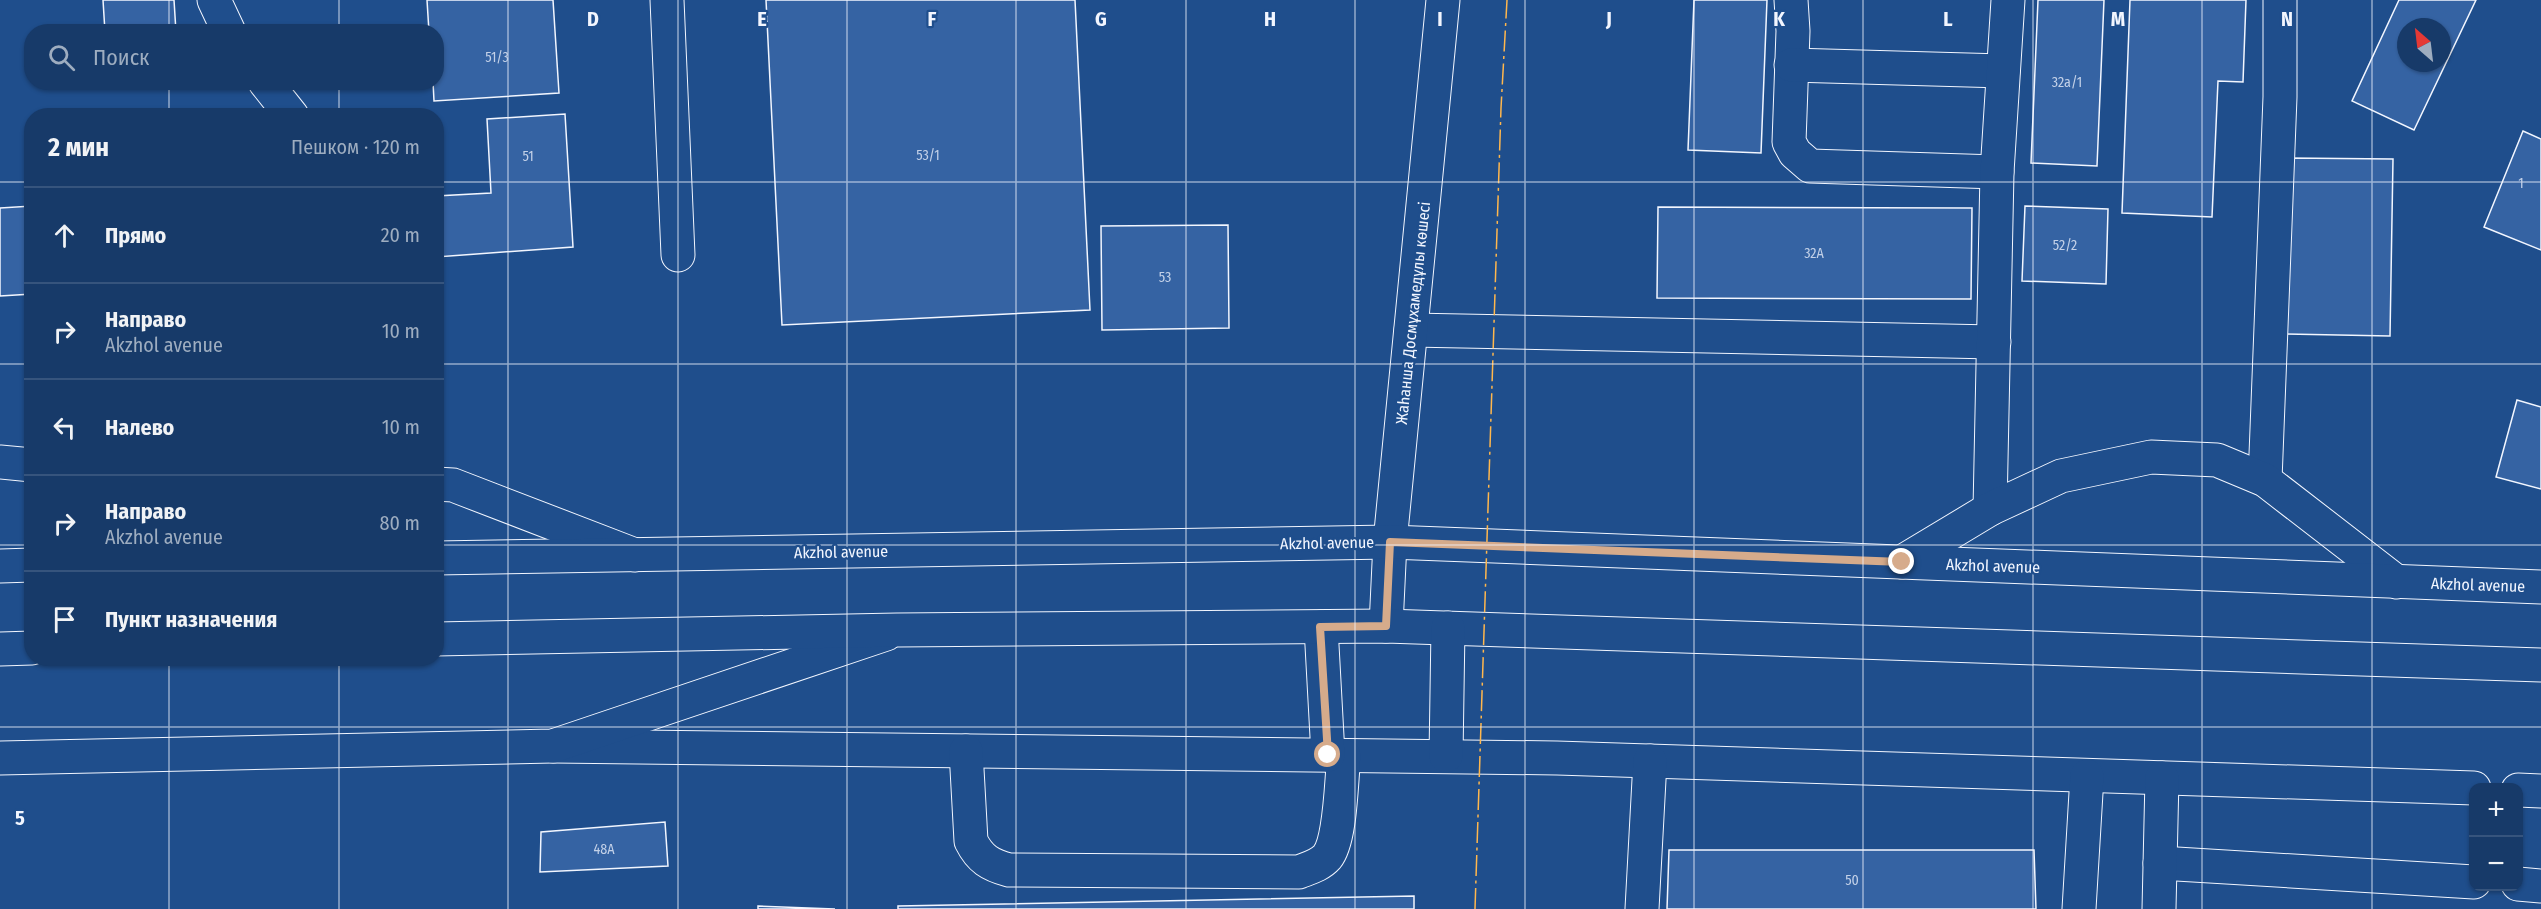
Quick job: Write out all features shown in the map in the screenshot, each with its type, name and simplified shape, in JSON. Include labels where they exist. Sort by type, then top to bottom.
[{"type":"main road","points":[[214,0],[225,24]]},
{"type":"main road","points":[[668,0],[678,255]]},
{"type":"main road","name":"Жаһанша Досмұхамедұлы көшесі","points":[[1386,626],[1390,542],[1443,0]]},
{"type":"main road","points":[[1791,0],[1789,142],[1795,153],[1810,166],[1997,172]]},
{"type":"main road","points":[[1990,509],[1997,172],[2008,0]]},
{"type":"main road","points":[[2265,480],[2280,97],[2280,0]]},
{"type":"main road","points":[[1791,65],[2003,71]]},
{"type":"main road","points":[[271,90],[286,108]]},
{"type":"main road","points":[[1411,330],[1994,342]]},
{"type":"main road","points":[[1902,562],[1990,509],[2061,476],[2151,457],[2217,460],[2265,480],[2397,582]]},
{"type":"main road","points":[[0,462],[24,464]]},
{"type":"main road","points":[[444,484],[453,485],[634,555]]},
{"type":"main road","name":"Akzhol avenue","points":[[444,558],[1390,542],[2541,587]]},
{"type":"main road","points":[[0,566],[24,565]]},
{"type":"main road","points":[[444,639],[897,630],[1386,626],[2541,665]]},
{"type":"main road","points":[[966,751],[971,841],[978,854],[991,866],[1009,870],[1044,871],[1299,872],[1316,866],[1327,857],[1335,844],[1336,756],[1320,627]]},
{"type":"main road","points":[[1446,756],[1448,628]]},
{"type":"main road","points":[[553,746],[897,630]]},
{"type":"main road","points":[[0,649],[24,648]]},
{"type":"main road","points":[[0,758],[553,746],[1446,756],[2469,788]]},
{"type":"main road","points":[[1642,909],[1650,761]]},
{"type":"main road","points":[[2079,909],[2087,776]]},
{"type":"main road","points":[[2159,909],[2162,778]]},
{"type":"main road","points":[[2523,790],[2541,790]]},
{"type":"main road","points":[[2160,862],[2469,882]]},
{"type":"main road","points":[[2523,884],[2541,886]]},
{"type":"building","points":[[103,0],[174,0],[176,24],[104,24]]},
{"type":"building","points":[[427,0],[553,0],[559,93],[434,101],[433,90],[444,90],[444,24],[428,24]]},
{"type":"building","points":[[766,0],[1075,0],[1090,310],[782,325]]},
{"type":"building","points":[[1694,0],[1767,0],[1761,153],[1688,150]]},
{"type":"building","points":[[2038,0],[2104,0],[2097,166],[2031,163]]},
{"type":"building","points":[[2130,0],[2246,0],[2243,82],[2218,81],[2212,217],[2122,213]]},
{"type":"building","points":[[2399,0],[2476,0],[2451,52],[2451,18],[2397,18],[2397,72],[2442,72],[2414,130],[2352,101]]},
{"type":"building","points":[[565,114],[573,247],[444,256],[444,196],[491,193],[487,119]]},
{"type":"building","points":[[2523,131],[2541,139],[2541,250],[2484,227]]},
{"type":"building","points":[[2288,158],[2393,159],[2390,336],[2285,334]]},
{"type":"building","points":[[24,206],[24,294],[0,296],[0,208]]},
{"type":"building","points":[[2025,206],[2108,209],[2106,284],[2022,281]]},
{"type":"building","points":[[1658,207],[1972,208],[1971,299],[1657,298]]},
{"type":"building","points":[[1228,225],[1229,328],[1102,330],[1101,226]]},
{"type":"building","points":[[2517,400],[2541,407],[2541,489],[2496,477]]},
{"type":"building","points":[[665,822],[668,866],[540,872],[541,832]]},
{"type":"building","points":[[1669,850],[2034,850],[2036,909],[1667,909]]},
{"type":"building","points":[[1414,896],[1414,909],[898,909],[898,906]]},
{"type":"building","points":[[758,906],[835,909],[758,909]]},
{"type":"power","points":[[1475,909],[1501,108],[1507,0]]},
{"type":"route","points":[[1328,755],[1320,627],[1386,626],[1390,542],[1902,562]]}]
